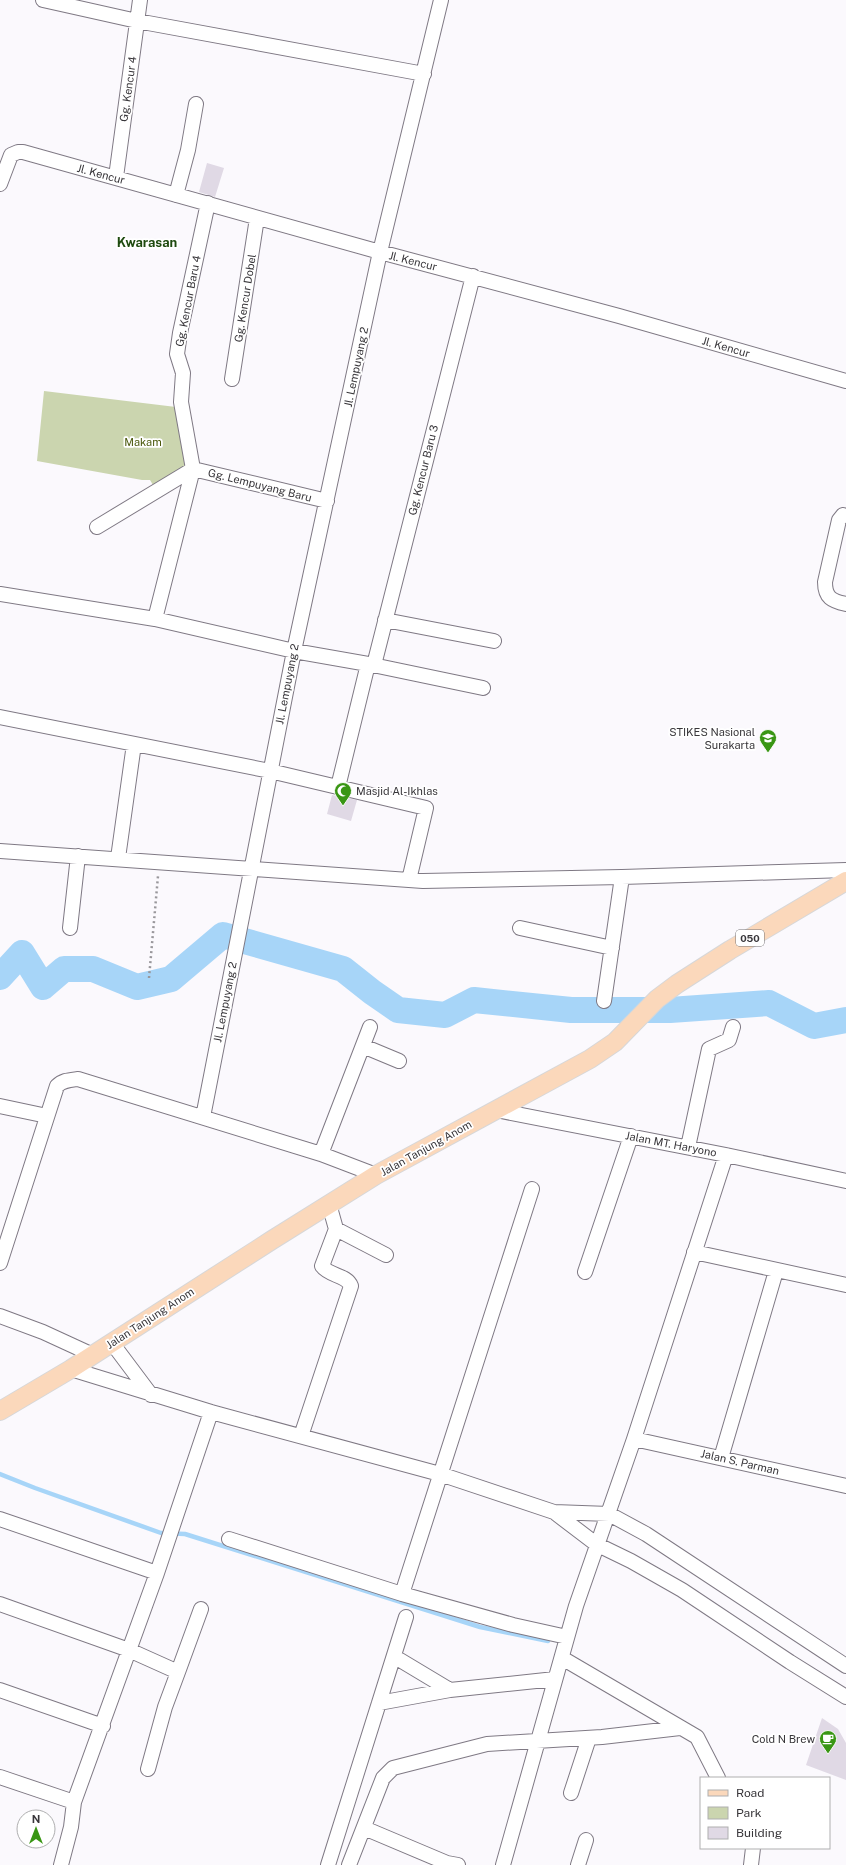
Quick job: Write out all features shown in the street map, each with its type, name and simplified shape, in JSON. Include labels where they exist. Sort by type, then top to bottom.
[{"type":"main road","name":"Jalan Tanjung Anom","points":[[0,1411],[71,1370],[376,1175],[590,1059],[615,1042],[657,999],[677,984],[730,950],[846,881]]},
{"type":"street","points":[[43,0],[137,21],[424,74]]},
{"type":"street","name":"Gg. Kencur 4","points":[[116,177],[140,0]]},
{"type":"street","name":"Jl. Lempuyang 2","points":[[203,1117],[294,651],[380,252],[441,0]]},
{"type":"street","points":[[176,195],[198,104]]},
{"type":"street","name":"Jl. Kencur","points":[[0,184],[11,155],[18,152],[116,177],[257,218],[473,276],[846,381]]},
{"type":"street","name":"Gg. Kencur Baru 4","points":[[193,469],[181,402],[183,373],[177,354],[180,333],[208,204]]},
{"type":"street","name":"Gg. Kencur Dobel","points":[[232,379],[257,218]]},
{"type":"street","name":"Gg. Kencur Baru 3","points":[[338,787],[371,664],[385,620],[473,276]]},
{"type":"street","points":[[97,527],[193,469]]},
{"type":"street","points":[[155,619],[193,469]]},
{"type":"street","name":"Gg. Lempuyang Baru","points":[[193,469],[327,501]]},
{"type":"street","points":[[843,515],[839,520],[825,582],[825,589],[828,596],[833,601],[846,604]]},
{"type":"street","points":[[0,594],[155,619],[294,651],[371,664],[483,688]]},
{"type":"street","points":[[385,620],[494,641]]},
{"type":"street","points":[[0,717],[270,771],[426,808],[409,880]]},
{"type":"street","points":[[118,858],[134,744]]},
{"type":"street","points":[[0,851],[118,858],[409,880],[465,881],[846,870]]},
{"type":"street","points":[[70,928],[78,856]]},
{"type":"street","points":[[604,1001],[622,877]]},
{"type":"street","points":[[520,928],[612,948]]},
{"type":"street","points":[[321,1154],[370,1027]]},
{"type":"street","points":[[688,1147],[709,1049],[729,1040],[733,1027]]},
{"type":"street","points":[[363,1046],[399,1061]]},
{"type":"street","points":[[0,1263],[6,1222],[57,1086],[61,1082],[78,1079],[321,1154],[376,1175]]},
{"type":"street","points":[[0,1106],[47,1116]]},
{"type":"street","name":"Jalan MT. Haryono","points":[[496,1110],[726,1154],[846,1181]]},
{"type":"street","points":[[585,1272],[631,1136]]},
{"type":"street","points":[[503,1865],[567,1637],[596,1544],[609,1514],[634,1439],[726,1154]]},
{"type":"street","points":[[402,1594],[532,1189]]},
{"type":"street","points":[[301,1436],[351,1286],[347,1280],[330,1274],[322,1266],[336,1229],[329,1204]]},
{"type":"street","points":[[336,1229],[386,1254]]},
{"type":"street","points":[[694,1252],[846,1286]]},
{"type":"street","points":[[721,1458],[776,1271]]},
{"type":"street","points":[[0,1316],[43,1332],[93,1355]]},
{"type":"street","points":[[112,1343],[151,1395]]},
{"type":"street","points":[[71,1370],[211,1412],[440,1474],[554,1512],[609,1514],[646,1534],[846,1666]]},
{"type":"street","points":[[61,1865],[71,1827],[74,1802],[103,1726],[168,1542],[211,1412]]},
{"type":"street","name":"Jalan S. Parman","points":[[634,1439],[846,1486]]},
{"type":"street","points":[[554,1512],[596,1544],[631,1561],[682,1590],[790,1662],[846,1697]]},
{"type":"street","points":[[0,1519],[157,1573]]},
{"type":"street","points":[[228,1539],[402,1594],[513,1625],[567,1637]]},
{"type":"street","points":[[0,1604],[129,1650],[178,1672]]},
{"type":"street","points":[[148,1769],[164,1707],[201,1609]]},
{"type":"street","points":[[328,1865],[395,1657],[406,1617]]},
{"type":"street","points":[[395,1657],[450,1690]]},
{"type":"street","points":[[562,1658],[697,1737],[718,1777]]},
{"type":"street","points":[[380,1703],[450,1690],[555,1679]]},
{"type":"street","points":[[0,1690],[103,1726]]},
{"type":"street","points":[[349,1865],[383,1778],[393,1768],[487,1744],[589,1738],[680,1728]]},
{"type":"street","points":[[571,1793],[589,1738]]},
{"type":"street","points":[[0,1777],[74,1802]]},
{"type":"street","points":[[364,1828],[451,1864]]},
{"type":"street","points":[[578,1865],[586,1840]]},
{"type":"path","points":[[149,978],[160,862]]},
{"type":"green space","name":"Makam","points":[[44,391],[176,407],[187,466],[153,485],[150,480],[142,480],[37,461]]},
{"type":"building","points":[[207,163],[224,168],[215,197],[199,192]]},
{"type":"building","name":"Masjid Al-Ikhlas","points":[[332,795],[357,800],[351,821],[327,814]]},
{"type":"building","name":"Cold N Brew","points":[[822,1718],[838,1729],[846,1743],[846,1780],[806,1765]]},
{"type":"waterway","points":[[0,977],[22,953],[43,987],[64,969],[93,969],[137,987],[171,979],[223,935],[343,969],[398,1010],[445,1015],[474,1000],[571,1010],[670,1010],[769,1003],[814,1026],[846,1020]]},
{"type":"waterway","points":[[0,1474],[161,1533],[185,1534],[480,1627],[548,1641]]},
{"type":"place","name":"STIKES Nasional Surakarta","points":[[768,753]]},
{"type":"place","name":"Masjid Al-Ikhlas","points":[[343,806]]},
{"type":"place","name":"Cold N Brew","points":[[828,1754]]},
{"type":"district","name":"Kwarasan","points":[[147,242]]}]
